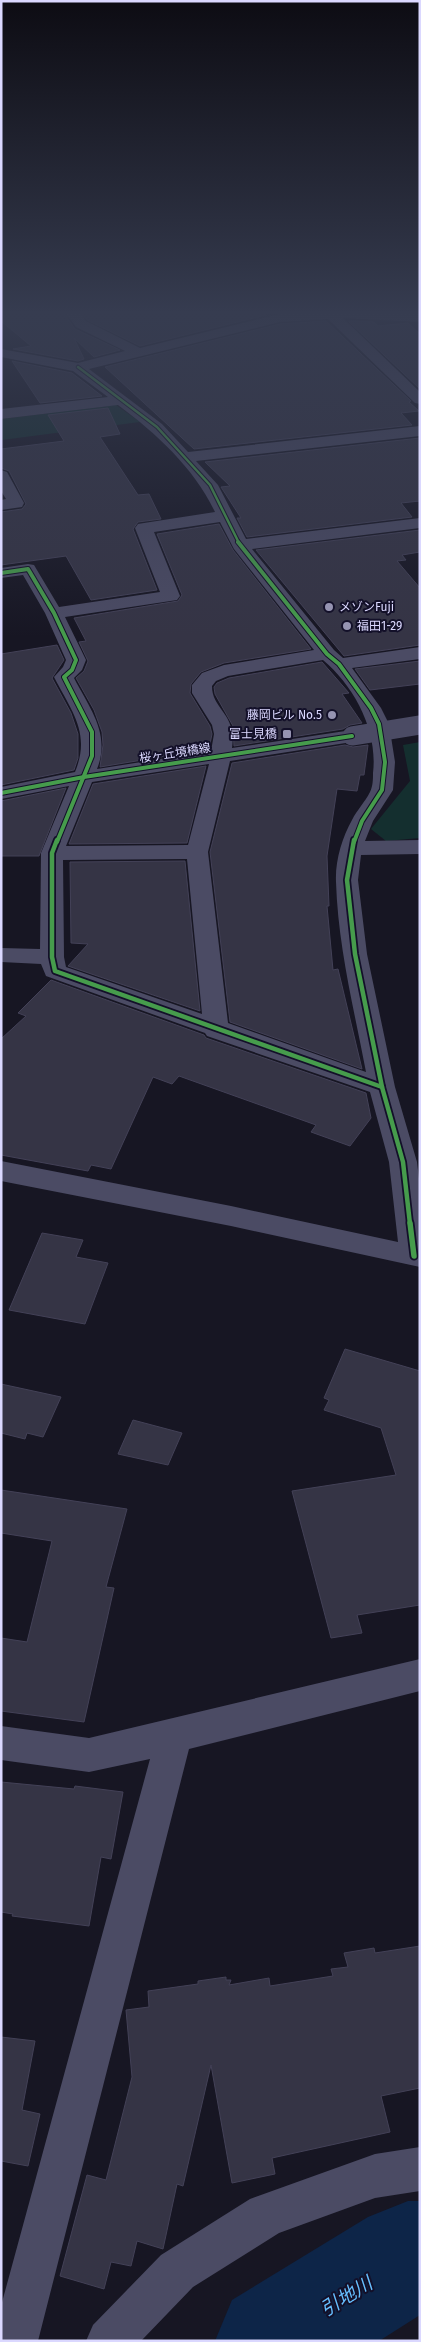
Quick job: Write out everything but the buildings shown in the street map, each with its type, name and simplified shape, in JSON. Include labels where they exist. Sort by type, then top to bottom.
[{"type":"street","points":[[1,1171],[230,1216],[417,1256],[403,1162],[382,1086],[355,954],[347,880],[351,848],[362,821],[382,790],[385,762],[379,724],[371,708],[333,659],[240,545],[210,485],[157,427],[145,418]]},
{"type":"street","points":[[185,457],[420,431]]},
{"type":"street","points":[[1,475],[16,503],[1,505]]},
{"type":"street","points":[[54,613],[171,596],[144,528],[224,516]]},
{"type":"street","points":[[240,545],[420,524]]},
{"type":"street","points":[[1,573],[28,569],[54,613],[76,660],[72,670],[64,677],[92,732],[92,756],[52,853],[52,957],[55,971],[216,1030],[382,1086]]},
{"type":"street","points":[[216,1030],[197,852],[221,756],[224,734],[222,725],[202,693],[202,686],[209,678],[224,670],[333,659],[420,653]]},
{"type":"street","name":"桜ヶ丘境橋線","points":[[1,793],[84,777],[420,725]]},
{"type":"street","points":[[351,848],[420,847]]},
{"type":"street","points":[[52,853],[197,852]]},
{"type":"street","points":[[1,955],[52,957]]},
{"type":"street","points":[[1,1743],[89,1755],[174,1736],[420,1675]]},
{"type":"street","points":[[15,2341],[174,1736]]},
{"type":"street","points":[[109,2341],[177,2271],[266,2215],[375,2176],[420,2169]]},
{"type":"green space","points":[[135,418],[140,422],[2,440],[1,419]]},
{"type":"green space","points":[[420,742],[420,838],[386,841],[371,829],[410,781],[403,745]]},
{"type":"waterway","name":"引地川","points":[[273,2341],[408,2257],[420,2257]]},
{"type":"cycle path","points":[[146,418],[157,427],[210,485],[240,545],[327,654],[339,664],[371,708],[379,724],[385,762],[382,790],[362,821],[351,848],[347,880],[355,954],[382,1087],[403,1162],[414,1256]]},
{"type":"cycle path","points":[[1,573],[28,569],[54,613],[76,660],[72,670],[64,677],[92,732],[92,756],[52,853],[52,957],[55,971],[382,1087]]},
{"type":"cycle path","points":[[1,793],[84,777],[352,736]]},
{"type":"place","name":"メゾンFuji","points":[[329,607]]},
{"type":"place","name":"福田1-29","points":[[347,626]]},
{"type":"place","name":"藤岡ビル No.5","points":[[332,715]]},
{"type":"place","name":"富士見橋","points":[[287,734]]}]
